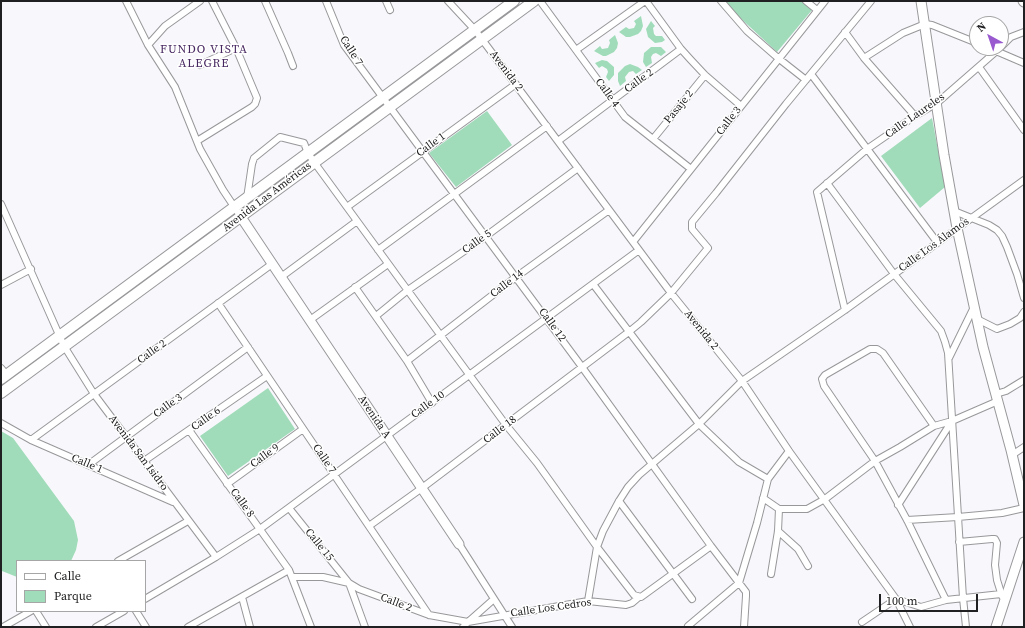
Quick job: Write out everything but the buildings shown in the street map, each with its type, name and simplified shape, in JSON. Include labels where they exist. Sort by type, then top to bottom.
[{"type":"main road","name":"Avenida Las Américas","points":[[1,393],[534,1]]},
{"type":"main road","name":"Avenida Las Américas","points":[[3,374],[59,336],[512,2]]},
{"type":"main road","points":[[367,109],[374,118]]},
{"type":"main road","points":[[332,135],[339,144]]},
{"type":"street","name":"Avenida A","points":[[126,1],[148,45],[175,87],[197,140],[223,190],[422,488],[512,627]]},
{"type":"street","points":[[148,45],[165,26],[200,1]]},
{"type":"street","points":[[197,140],[255,104],[257,98],[236,48],[212,1]]},
{"type":"street","points":[[265,1],[293,66]]},
{"type":"street","name":"Calle 7","points":[[326,1],[344,45],[391,106]]},
{"type":"street","points":[[386,1],[390,10]]},
{"type":"street","name":"Avenida 2","points":[[448,1],[482,39],[671,293],[742,382],[789,451],[896,599],[910,627]]},
{"type":"street","name":"Calle 4","points":[[540,1],[625,117],[691,169]]},
{"type":"street","points":[[576,50],[646,1],[681,49],[705,74],[741,106]]},
{"type":"street","points":[[721,1],[747,31],[806,80],[871,1]]},
{"type":"street","points":[[806,1],[817,10]]},
{"type":"street","name":"Calle 3","points":[[633,242],[778,58],[825,1]]},
{"type":"street","points":[[921,1],[957,228],[977,319],[1012,452],[1024,505]]},
{"type":"street","points":[[864,58],[903,32],[925,24],[932,25],[969,40]]},
{"type":"street","points":[[845,32],[864,58],[915,116]]},
{"type":"street","name":"Calle Laureles","points":[[1009,39],[1024,32]]},
{"type":"street","points":[[200,65],[236,48]]},
{"type":"street","name":"Calle 2","points":[[558,140],[681,49]]},
{"type":"street","points":[[1009,54],[1024,63]]},
{"type":"street","name":"Calle Laureles","points":[[827,182],[867,150],[915,116],[937,103],[992,56]]},
{"type":"street","points":[[979,67],[1024,130]]},
{"type":"street","name":"Pasaje 2","points":[[653,139],[705,74]]},
{"type":"street","points":[[811,74],[938,242]]},
{"type":"street","name":"Calle 18","points":[[369,526],[422,488],[630,331],[671,293],[708,248],[692,229],[692,222],[806,80]]},
{"type":"street","name":"Calle 1","points":[[347,206],[516,84]]},
{"type":"street","name":"Calle 12","points":[[391,106],[739,583],[746,596],[744,627]]},
{"type":"street","points":[[378,250],[547,126]]},
{"type":"street","points":[[247,198],[252,161],[278,138],[281,137],[304,143],[314,162],[506,425],[632,593],[639,597]]},
{"type":"street","name":"Calle 5","points":[[376,316],[408,290],[486,236],[578,168]]},
{"type":"street","name":"Calle Los Álamos","points":[[588,601],[598,547],[607,523],[619,501],[633,481],[699,424],[742,382],[1024,180]]},
{"type":"street","points":[[844,310],[817,192],[827,182],[894,274],[941,331],[945,342],[948,360],[959,542],[966,627]]},
{"type":"street","points":[[1,204],[31,269],[59,336]]},
{"type":"street","name":"Calle 14","points":[[407,361],[516,277],[609,210]]},
{"type":"street","points":[[954,211],[989,225],[997,230],[1002,236],[1017,274],[1024,298]]},
{"type":"street","points":[[281,277],[357,221]]},
{"type":"street","name":"Calle 10","points":[[146,598],[216,558],[260,529],[639,250]]},
{"type":"street","name":"Calle 2","points":[[31,440],[272,264]]},
{"type":"street","points":[[310,320],[388,264]]},
{"type":"street","points":[[1,285],[31,269]]},
{"type":"street","points":[[593,284],[699,424],[739,462],[768,479]]},
{"type":"street","points":[[356,287],[407,361],[432,403]]},
{"type":"street","name":"Calle 7","points":[[218,303],[429,615]]},
{"type":"street","points":[[948,360],[974,306]]},
{"type":"street","points":[[977,319],[997,329],[1020,318],[1024,312]]},
{"type":"street","name":"Avenida San Isidro","points":[[59,336],[94,394],[216,558]]},
{"type":"street","name":"Calle 3","points":[[88,465],[248,347]]},
{"type":"street","points":[[934,426],[883,352],[877,349],[870,349],[824,375],[822,381],[824,386],[875,460],[907,520],[946,600]]},
{"type":"street","name":"Calle 6","points":[[144,462],[268,376]]},
{"type":"street","points":[[763,498],[780,508],[807,509],[825,499],[875,460],[900,448],[934,426],[952,421],[997,398],[1024,380]]},
{"type":"street","points":[[898,505],[952,421]]},
{"type":"street","name":"Calle 1","points":[[1,423],[31,440],[175,502]]},
{"type":"street","name":"Calle 9","points":[[228,484],[303,429]]},
{"type":"street","name":"Calle 8","points":[[189,430],[289,570],[311,627]]},
{"type":"street","points":[[1012,452],[1024,448]]},
{"type":"street","points":[[688,627],[739,583],[768,479],[789,451]]},
{"type":"street","points":[[619,501],[692,599]]},
{"type":"street","name":"Calle 15","points":[[289,508],[349,583]]},
{"type":"street","points":[[771,574],[780,508]]},
{"type":"street","points":[[907,520],[1002,513],[1024,508]]},
{"type":"street","points":[[120,560],[188,521]]},
{"type":"street","points":[[778,531],[798,549],[808,566]]},
{"type":"street","points":[[959,542],[995,540],[997,543],[995,565],[997,580],[1004,604]]},
{"type":"street","points":[[995,627],[1024,542]]},
{"type":"street","name":"Calle Los Cedros","points":[[468,622],[588,601],[626,605],[641,597],[711,546]]},
{"type":"street","points":[[188,627],[289,570]]},
{"type":"street","name":"Calle 2","points":[[292,577],[323,577],[349,583],[359,589],[429,615],[468,622]]},
{"type":"street","points":[[349,583],[364,627]]},
{"type":"street","points":[[862,622],[896,599],[921,607],[946,600],[1001,594]]},
{"type":"street","points":[[242,597],[250,627]]},
{"type":"street","points":[[463,627],[494,599]]},
{"type":"street","points":[[3,627],[29,612]]},
{"type":"street","points":[[37,612],[46,627]]},
{"type":"street","points":[[96,627],[122,612]]},
{"type":"street","points":[[137,612],[146,627]]},
{"type":"green space","points":[[725,1],[802,1],[812,10],[777,52],[736,14]]},
{"type":"green space","points":[[641,16],[643,26],[638,34],[626,37],[619,32],[626,27],[629,29],[634,28],[636,24],[634,21]]},
{"type":"green space","points":[[651,21],[655,26],[653,28],[654,34],[656,36],[662,36],[665,40],[662,42],[655,43],[648,37],[646,29]]},
{"type":"green space","points":[[615,35],[618,43],[614,52],[603,56],[594,51],[600,46],[602,49],[608,48],[610,43],[609,40]]},
{"type":"green space","points":[[651,47],[661,47],[666,52],[661,56],[656,53],[653,54],[651,57],[652,63],[646,67],[643,62],[644,53]]},
{"type":"green space","points":[[602,60],[607,61],[614,67],[614,75],[609,81],[606,77],[608,72],[607,69],[602,66],[599,68],[595,63]]},
{"type":"green space","points":[[630,64],[642,70],[636,74],[633,71],[629,72],[625,77],[626,81],[620,86],[618,81],[618,73],[625,66]]},
{"type":"green space","points":[[487,111],[512,145],[456,187],[429,153]]},
{"type":"green space","points":[[932,118],[945,187],[920,208],[881,156]]},
{"type":"green space","points":[[268,388],[295,429],[228,476],[200,436]]},
{"type":"green space","points":[[1,431],[13,438],[74,521],[78,540],[76,550],[71,560],[16,560],[16,577],[2,571]]},
{"type":"district","name":"FUNDO VISTA ALEGRE","points":[[204,57]]}]
